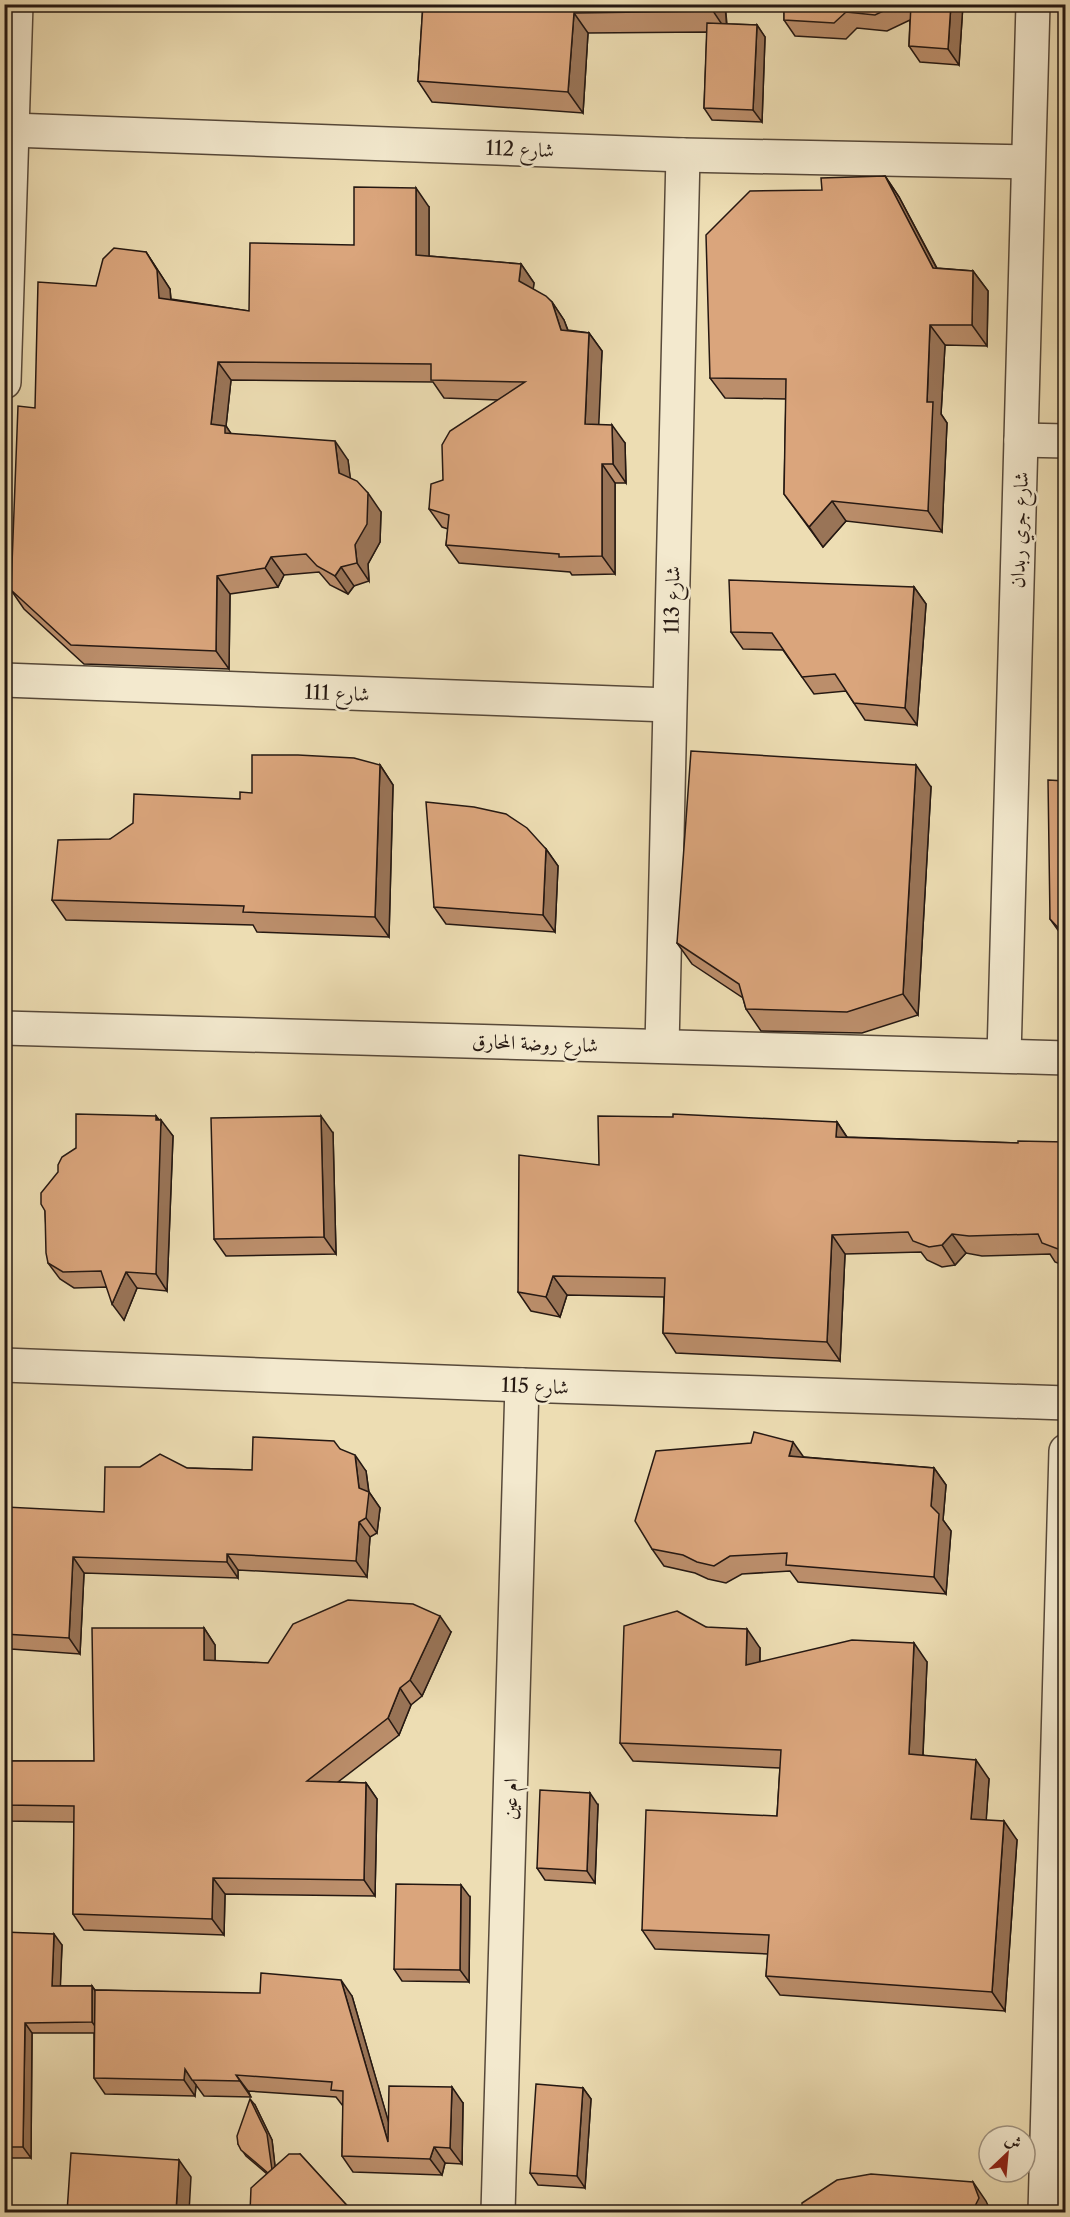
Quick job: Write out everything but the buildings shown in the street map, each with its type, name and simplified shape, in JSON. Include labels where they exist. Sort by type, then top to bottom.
[{"type":"street","points":[[4,382],[16,4]]},
{"type":"street","name":"شارع جري ربدان","points":[[1004,1056],[1033,4]]},
{"type":"street","name":"شارع 112","points":[[12,130],[683,155],[1028,162]]},
{"type":"street","name":"شارع 113","points":[[662,1046],[683,155]]},
{"type":"street","points":[[1021,440],[1065,441]]},
{"type":"street","name":"شارع 111","points":[[4,680],[669,705]]},
{"type":"street","name":"شارع روضة المحارق","points":[[4,1028],[1065,1058]]},
{"type":"street","name":"شارع 115","points":[[4,1365],[522,1385],[1065,1402]]},
{"type":"street","name":"ام عين","points":[[498,2212],[522,1385]]},
{"type":"street","points":[[1045,2212],[1065,1451]]}]
